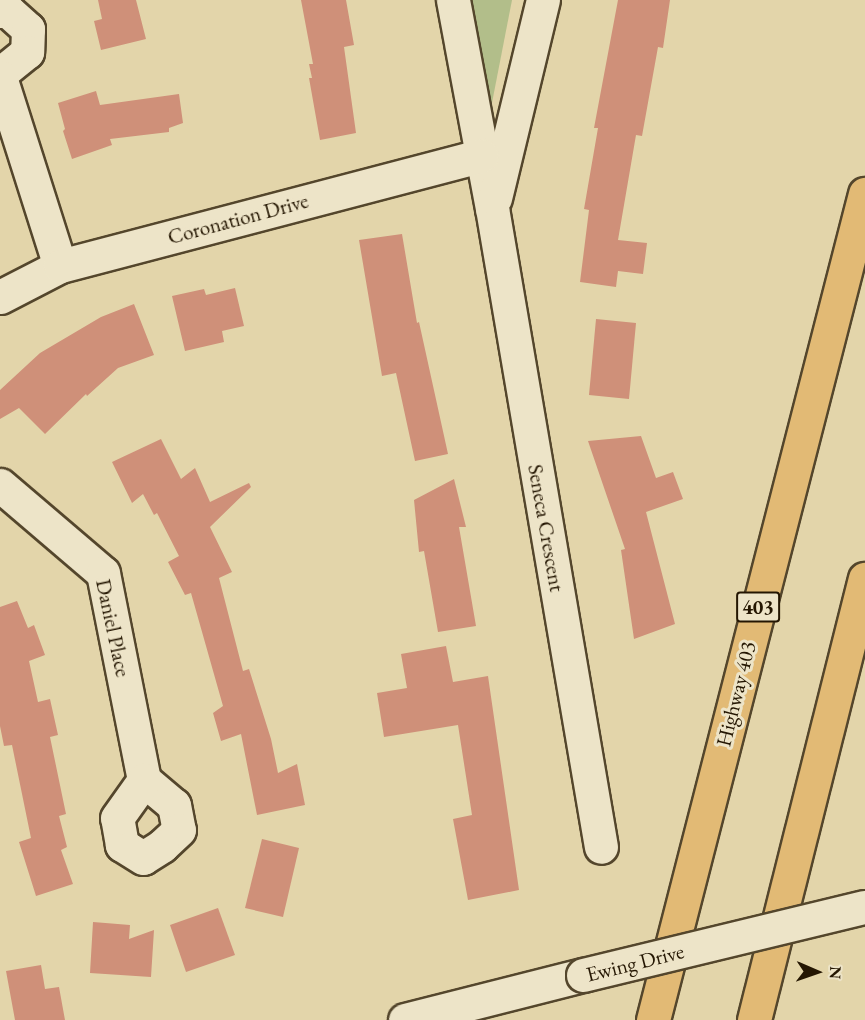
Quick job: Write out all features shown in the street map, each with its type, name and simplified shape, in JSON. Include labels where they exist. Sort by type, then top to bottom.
[{"type":"highway","name":"Highway 403","points":[[653,1020],[865,195]]},
{"type":"highway","points":[[754,1020],[865,579]]},
{"type":"street","name":"Seneca Crescent","points":[[453,0],[492,208],[601,847]]},
{"type":"street","name":"Seneca Crescent","points":[[492,208],[543,0]]},
{"type":"street","points":[[0,11],[8,11],[28,29],[27,52],[0,76],[60,266]]},
{"type":"street","name":"Coronation Drive","points":[[0,297],[60,266],[482,155]]},
{"type":"street","name":"Daniel Place","points":[[0,485],[103,573],[144,780]]},
{"type":"street","name":"Ewing Drive","points":[[405,1020],[864,907]]},
{"type":"green space","points":[[470,0],[512,0],[490,113]]},
{"type":"building","points":[[98,0],[136,0],[146,39],[101,50],[94,21],[102,19]]},
{"type":"building","points":[[301,0],[346,0],[354,45],[344,47],[356,133],[320,140],[309,78],[312,78],[309,64],[313,64]]},
{"type":"building","points":[[618,0],[670,0],[663,48],[658,47],[642,136],[636,135],[618,240],[647,243],[643,274],[618,271],[616,287],[580,282],[589,210],[584,209],[598,128],[594,128]]},
{"type":"building","points":[[96,91],[100,105],[179,94],[183,123],[169,128],[169,132],[110,139],[112,145],[72,159],[63,131],[65,129],[58,103]]},
{"type":"building","points":[[402,234],[417,323],[419,322],[448,454],[415,461],[396,373],[382,376],[359,240]]},
{"type":"building","points":[[235,288],[244,326],[222,331],[224,342],[185,351],[172,296],[204,289],[206,295]]},
{"type":"building","points":[[134,304],[154,355],[118,368],[87,396],[86,394],[45,434],[19,408],[0,419],[0,390],[40,353],[101,317]]},
{"type":"building","points":[[596,319],[636,323],[629,399],[589,395]]},
{"type":"building","points":[[641,436],[656,478],[673,472],[683,499],[646,512],[675,624],[634,639],[621,550],[625,549],[588,441]]},
{"type":"building","points":[[161,439],[181,479],[195,468],[210,502],[249,483],[251,487],[210,527],[232,572],[219,578],[243,671],[249,669],[271,739],[278,773],[297,764],[305,805],[257,815],[241,734],[221,741],[213,713],[223,706],[191,593],[185,595],[168,562],[179,556],[157,513],[154,515],[143,494],[132,503],[112,462]]},
{"type":"building","points":[[454,479],[466,527],[459,527],[476,626],[438,632],[424,551],[419,552],[414,500]]},
{"type":"building","points":[[17,601],[28,628],[34,625],[45,655],[29,661],[38,702],[50,699],[58,735],[50,737],[66,814],[59,816],[67,847],[61,850],[73,884],[36,896],[19,842],[31,838],[12,745],[4,746],[0,726],[0,607]]},
{"type":"building","points":[[446,646],[453,682],[488,676],[519,890],[468,900],[453,819],[472,815],[458,725],[384,737],[377,693],[407,688],[401,654]]},
{"type":"building","points":[[262,839],[299,848],[283,917],[245,908]]},
{"type":"building","points":[[218,908],[235,955],[186,972],[170,925]]},
{"type":"building","points":[[93,922],[130,925],[129,939],[154,930],[151,977],[90,973]]},
{"type":"building","points":[[41,965],[45,989],[59,987],[65,1020],[15,1020],[6,971]]}]
